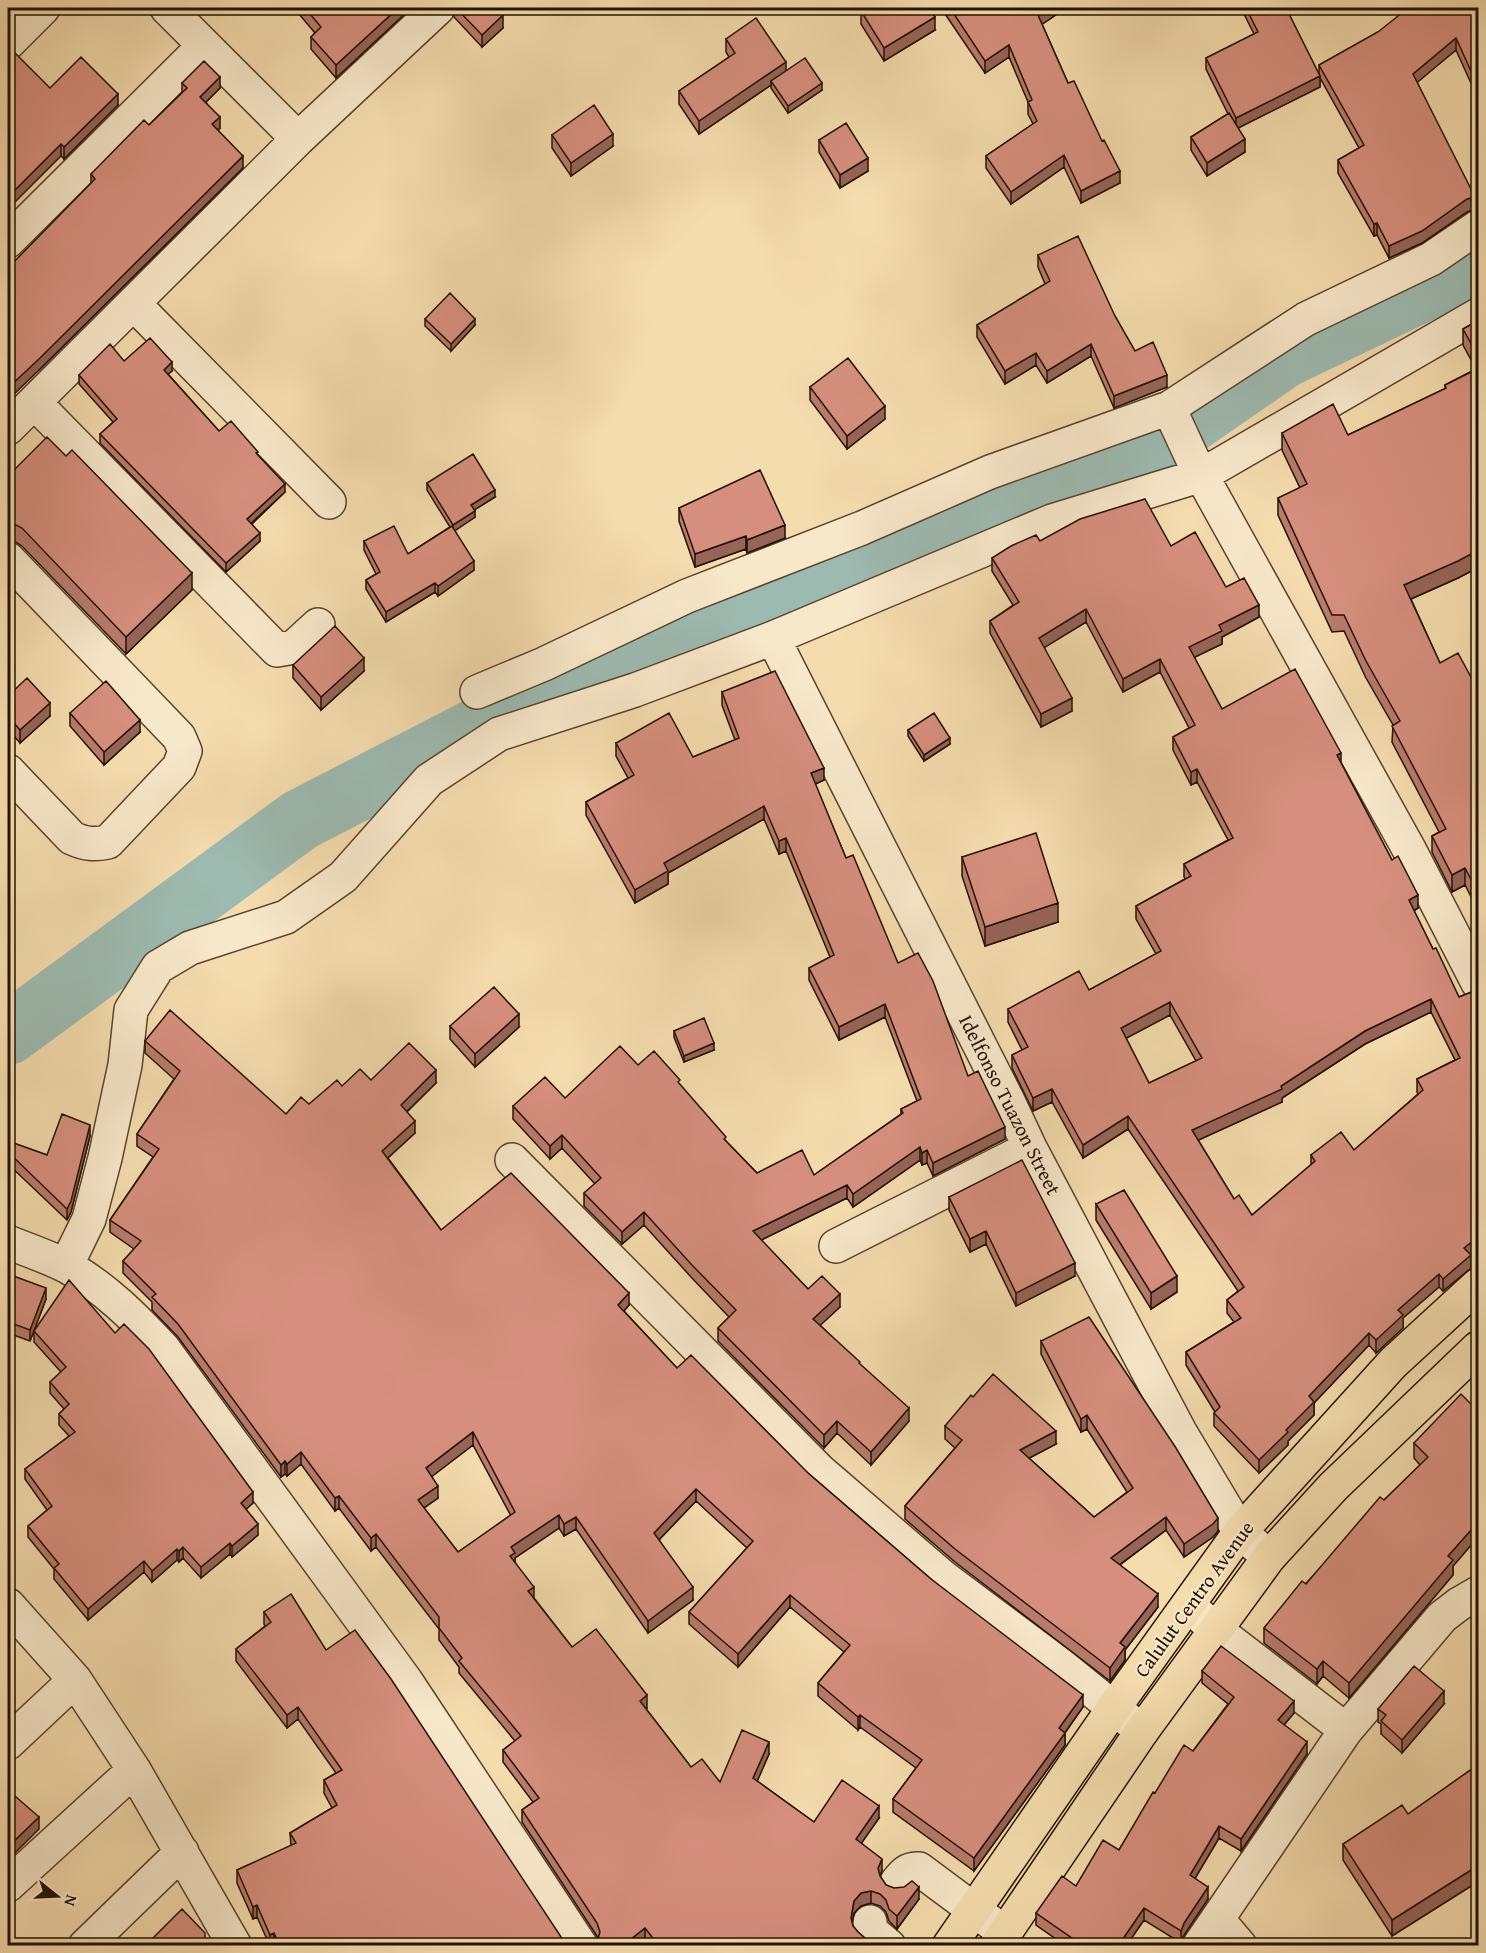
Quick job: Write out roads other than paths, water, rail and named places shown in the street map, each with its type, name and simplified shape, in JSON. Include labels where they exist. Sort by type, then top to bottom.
[{"type":"main road","name":"Calulut Centro Avenue","points":[[949,1946],[1113,1709],[1240,1532],[1393,1364],[1479,1286]]},
{"type":"main road","name":"Calulut Centro Avenue","points":[[1000,1939],[1142,1731],[1269,1557],[1333,1487],[1479,1348]]},
{"type":"street","points":[[8,43],[43,8]]},
{"type":"street","points":[[168,8],[298,139]]},
{"type":"street","points":[[8,428],[298,139],[407,34],[438,8]]},
{"type":"street","points":[[8,241],[204,46]]},
{"type":"street","points":[[477,692],[544,664],[687,596],[862,528],[990,472],[1173,414],[1306,319],[1431,258],[1479,227]]},
{"type":"street","points":[[134,304],[328,502]]},
{"type":"street","points":[[66,1266],[89,1219],[105,1158],[125,1065],[131,1010],[158,967],[190,948],[286,917],[344,877],[429,780],[499,734],[635,690],[773,638],[1052,521],[1198,469],[1479,315]]},
{"type":"street","points":[[34,402],[277,650],[294,647],[318,625]]},
{"type":"street","points":[[1173,414],[1198,469],[1410,850],[1479,983]]},
{"type":"street","points":[[8,559],[179,737],[185,750],[179,767],[116,834],[108,842],[95,845],[72,838],[8,771]]},
{"type":"street","name":"Idelfonso Tuazon Street","points":[[773,638],[1030,1148],[1180,1432],[1240,1532],[1269,1557]]},
{"type":"street","points":[[836,1246],[1030,1148]]},
{"type":"street","points":[[512,1160],[820,1471],[943,1577],[1062,1666],[1142,1731]]},
{"type":"street","points":[[8,1243],[66,1266],[105,1291],[163,1348],[406,1681],[581,1946]]},
{"type":"street","points":[[1240,1946],[1208,1933],[1346,1730],[1442,1617],[1479,1593]]},
{"type":"street","points":[[8,1605],[75,1680],[134,1770],[235,1946]]},
{"type":"street","points":[[1188,1605],[1216,1630],[1346,1730]]},
{"type":"street","points":[[8,1743],[75,1680]]},
{"type":"street","points":[[8,1886],[134,1770]]},
{"type":"street","points":[[85,1946],[182,1852]]},
{"type":"street","points":[[897,1882],[905,1872],[912,1868],[919,1869],[974,1910],[1000,1939]]},
{"type":"waterway","points":[[8,1034],[300,820],[574,679],[955,536],[1134,461],[1284,357],[1478,264]]}]
